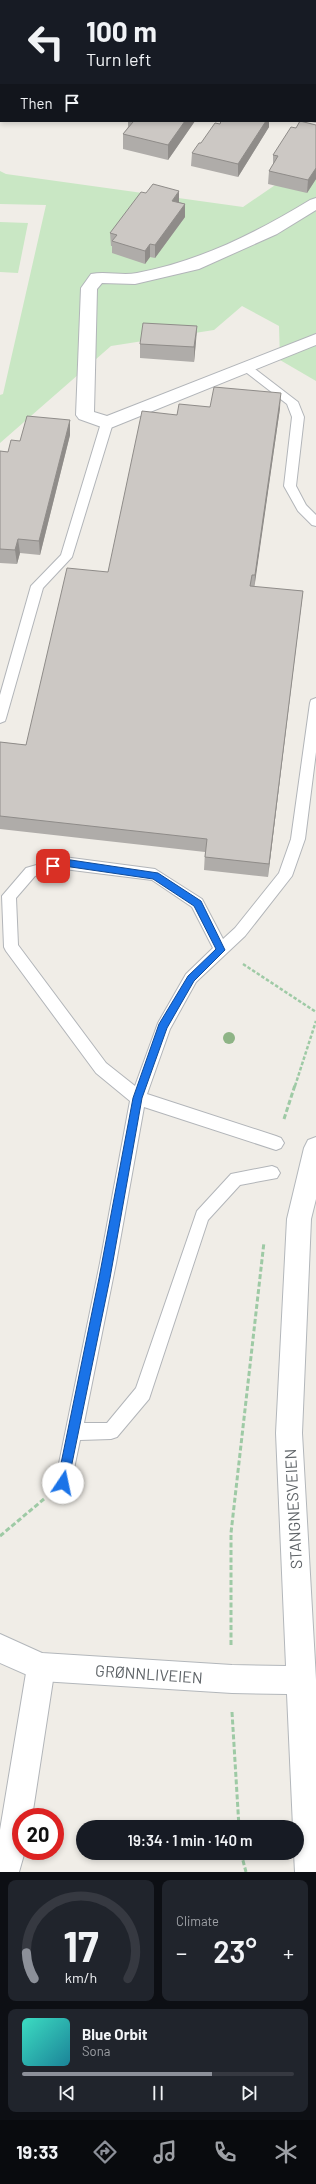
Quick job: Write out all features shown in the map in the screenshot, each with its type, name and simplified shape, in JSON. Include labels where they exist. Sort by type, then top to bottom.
[{"type":"street","points":[[316,203],[271,231],[193,265],[135,279],[97,278],[89,288],[84,415],[107,423],[316,339]]},
{"type":"street","name":"STANGNESVEIEN","points":[[310,1872],[289,1433],[299,1219],[316,1148]]},
{"type":"street","name":"GRØNNLIVEIEN","points":[[0,1648],[41,1667],[232,1679],[302,1680]]},
{"type":"street","points":[[4,1872],[14,1835],[41,1667]]},
{"type":"lane","points":[[247,367],[292,402],[298,417],[290,486],[302,508],[316,522]]},
{"type":"lane","points":[[0,718],[37,586],[66,557],[107,423]]},
{"type":"lane","points":[[63,1483],[106,1270],[138,1098],[163,1027],[191,978],[240,932],[285,876],[298,839],[316,702]]},
{"type":"lane","points":[[221,950],[197,903],[155,875],[64,863],[31,872],[9,896],[10,947],[101,1068],[138,1098],[276,1143]]},
{"type":"lane","points":[[73,1432],[112,1431],[143,1393],[202,1216],[236,1179],[272,1173]]},
{"type":"path","points":[[221,950],[316,1012]]},
{"type":"path","points":[[276,1143],[316,1021]]},
{"type":"path","points":[[238,1820],[232,1742],[231,1533],[265,1238]]},
{"type":"path","points":[[0,1536],[63,1483]]},
{"type":"path","points":[[243,1860],[246,1872]]},
{"type":"green space","points":[[316,157],[316,381],[280,360],[279,326],[242,306],[214,330],[111,346],[0,443],[0,395],[3,394],[46,205],[0,204],[0,171],[6,174],[243,207]]},
{"type":"green space","points":[[0,222],[28,223],[18,273],[0,272]]},
{"type":"building","points":[[133,122],[184,122],[168,145],[123,134]]},
{"type":"building","points":[[221,122],[265,122],[238,164],[192,153],[215,123],[220,124]]},
{"type":"building","points":[[299,122],[316,125],[316,168],[308,180],[269,171],[278,156],[273,155],[291,127],[296,128]]},
{"type":"building","points":[[153,184],[179,191],[172,201],[185,204],[155,245],[150,244],[145,251],[112,241],[117,235],[110,233],[141,192],[146,193]]},
{"type":"building","points":[[143,323],[197,326],[194,347],[140,344]]},
{"type":"building","points":[[214,387],[281,393],[255,575],[252,575],[250,586],[303,591],[269,864],[205,857],[207,839],[0,816],[0,742],[26,745],[67,568],[108,572],[142,411],[177,415],[179,404],[210,407]]},
{"type":"building","points":[[27,416],[70,420],[39,541],[18,539],[15,550],[0,549],[0,451],[8,452],[11,440],[20,441]]},
{"type":"route","points":[[53,866],[64,863],[155,875],[197,903],[221,950],[191,978],[163,1027],[138,1098],[77,1418],[63,1483]]}]
